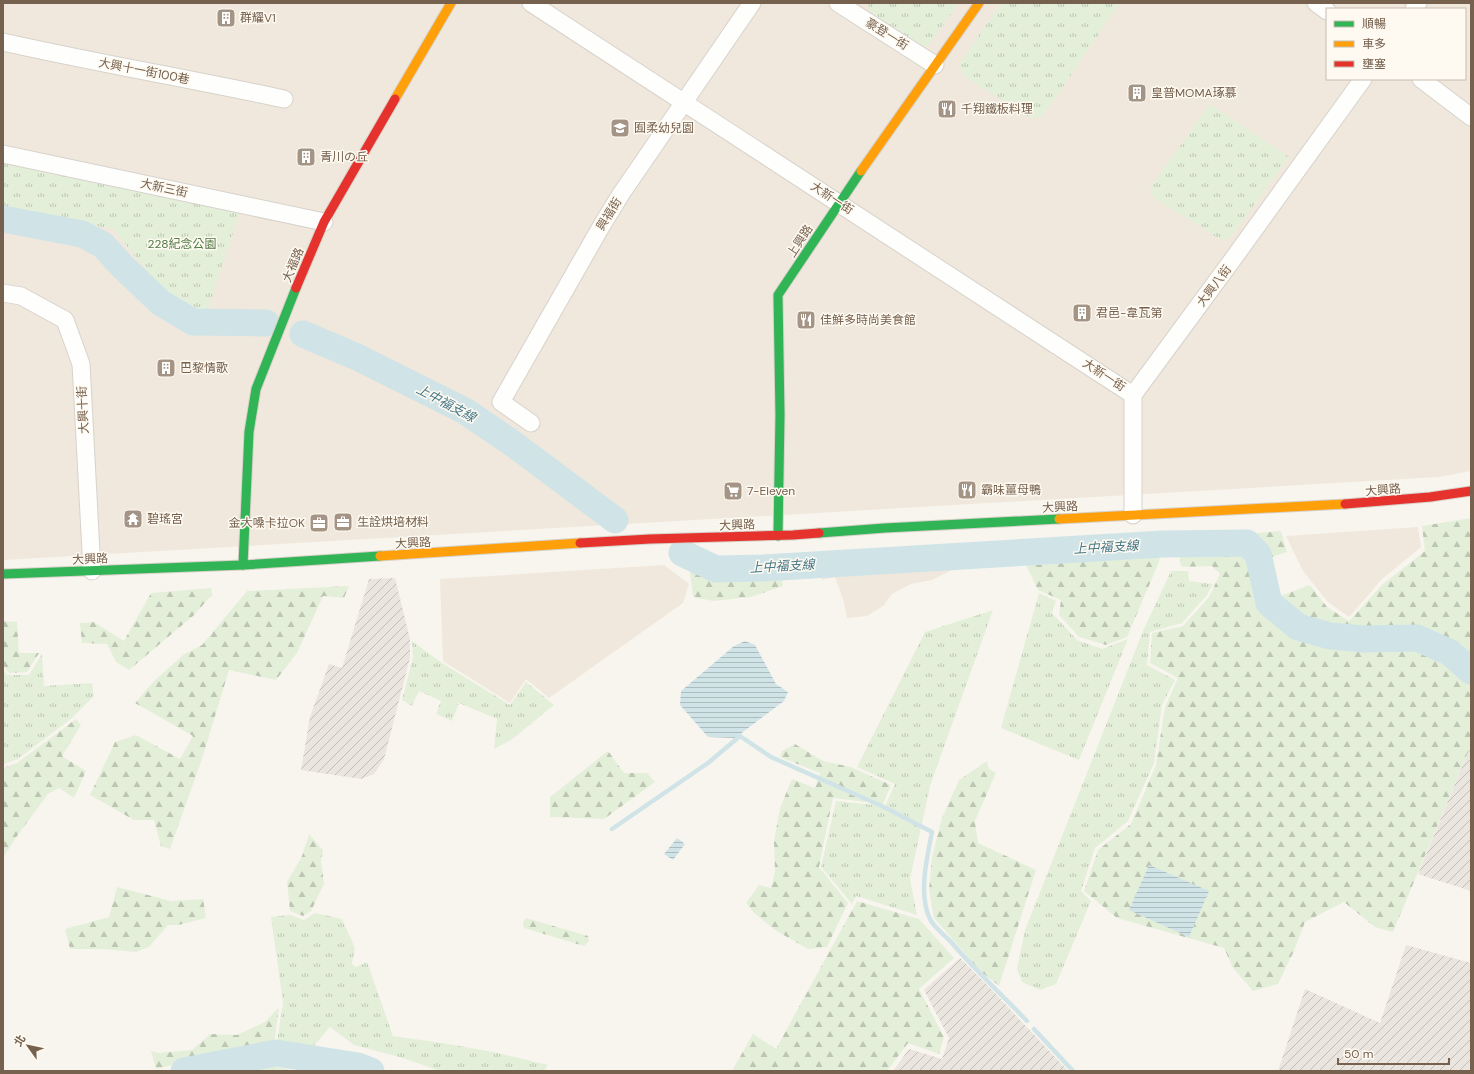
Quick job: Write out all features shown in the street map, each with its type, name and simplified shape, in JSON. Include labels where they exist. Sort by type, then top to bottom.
[{"type":"street","name":"大福路","points":[[243,565],[249,432],[256,389],[324,222],[451,3]]},
{"type":"street","name":"大新一街","points":[[531,3],[1133,395]]},
{"type":"street","name":"興福街","points":[[531,423],[501,402],[602,224],[752,3]]},
{"type":"street","name":"豪登一街","points":[[838,3],[935,65]]},
{"type":"street","name":"上興路","points":[[778,536],[780,415],[778,295],[839,203],[978,3]]},
{"type":"street","points":[[1316,3],[1326,10]]},
{"type":"street","name":"大興十一街100巷","points":[[3,42],[59,55],[284,99]]},
{"type":"street","name":"大興八街","points":[[1133,395],[1234,259],[1362,80]]},
{"type":"street","points":[[1422,80],[1471,117]]},
{"type":"street","name":"大新三街","points":[[3,154],[324,222]]},
{"type":"street","name":"大興十街","points":[[3,293],[21,296],[65,320],[81,364],[92,570]]},
{"type":"street","points":[[1133,395],[1133,515]]},
{"type":"street","name":"大興路","points":[[3,574],[243,565],[650,539],[778,536],[1133,515],[1353,504],[1471,492]]},
{"type":"shaded area","points":[[3,3],[1471,3],[1471,471],[1439,477],[3,560]]},
{"type":"shaded area","points":[[1418,527],[1421,547],[1382,579],[1349,617],[1328,602],[1303,571],[1286,536]]},
{"type":"shaded area","points":[[864,554],[865,574],[896,573],[895,566],[955,565],[956,568],[932,580],[911,584],[892,594],[883,606],[867,616],[847,618],[844,602],[835,577],[822,580],[821,556]]},
{"type":"shaded area","points":[[664,565],[689,584],[683,603],[549,698],[526,679],[510,703],[443,661],[440,579]]},
{"type":"shaded area","points":[[395,578],[410,639],[410,658],[384,759],[374,774],[361,779],[301,770],[310,717],[329,664],[342,668],[369,579]]},
{"type":"shaded area","points":[[745,641],[755,645],[776,684],[788,692],[784,701],[735,738],[708,737],[680,705],[681,691],[734,646]]},
{"type":"shaded area","points":[[1471,745],[1471,891],[1418,874]]},
{"type":"shaded area","points":[[677,838],[685,844],[673,860],[664,854]]},
{"type":"shaded area","points":[[1149,865],[1209,891],[1189,937],[1129,910]]},
{"type":"shaded area","points":[[1406,945],[1471,963],[1471,1071],[1278,1071],[1305,989],[1380,1023]]},
{"type":"shaded area","points":[[960,958],[1068,1071],[893,1071],[909,1049],[942,1059],[949,1038],[924,990]]},
{"type":"green space","points":[[868,3],[959,3],[929,45],[921,48],[870,14]]},
{"type":"green space","points":[[1001,3],[1120,3],[1043,116],[1032,119],[964,76],[959,65]]},
{"type":"green space","points":[[1210,104],[1289,157],[1231,237],[1221,240],[1153,197],[1150,188]]},
{"type":"green space","name":"228紀念公園","points":[[3,163],[240,212],[207,312],[189,310],[171,300],[113,229],[3,208]]},
{"type":"green space","points":[[1471,518],[1471,745],[1393,932],[1375,927],[1344,902],[1305,922],[1293,953],[1278,984],[1253,991],[1233,968],[1224,948],[1117,918],[1084,891],[1098,850],[1131,824],[1156,765],[1165,707],[1178,678],[1150,663],[1152,633],[1183,626],[1209,597],[1220,574],[1212,566],[1182,567],[1179,560],[1188,539],[1281,531],[1287,552],[1254,563],[1264,602],[1310,585],[1327,607],[1349,621],[1383,584],[1425,551],[1422,526]]},
{"type":"green space","points":[[1161,550],[1159,562],[1127,637],[1106,645],[1079,637],[1059,615],[1061,600],[1038,590],[1023,559]]},
{"type":"green space","points":[[780,562],[783,586],[751,597],[713,601],[693,597],[689,563]]},
{"type":"green space","points":[[1171,571],[1188,571],[1189,581],[1213,584],[1207,595],[1182,623],[1150,632],[1147,665],[1175,680],[1162,705],[1154,763],[1128,821],[1095,848],[1081,891],[1091,901],[1056,984],[1040,990],[1022,982],[1017,969],[1025,930],[1143,631]]},
{"type":"green space","points":[[349,586],[344,598],[323,596],[297,653],[276,680],[229,670],[202,759],[170,849],[161,846],[154,820],[134,820],[90,795],[115,742],[136,735],[180,759],[193,736],[135,703],[154,681],[183,655],[202,645],[247,591]]},
{"type":"green space","points":[[211,588],[212,595],[193,616],[129,670],[116,662],[107,644],[82,643],[80,623],[94,622],[124,641],[151,593]]},
{"type":"green space","points":[[1039,593],[1056,601],[1052,613],[1077,640],[1102,649],[1128,639],[1079,760],[1001,728]]},
{"type":"green space","points":[[993,610],[930,786],[910,879],[917,915],[856,896],[852,904],[821,867],[836,801],[885,806],[895,784],[857,767],[925,632]]},
{"type":"green space","points":[[3,621],[17,622],[19,653],[39,653],[27,672],[9,673],[3,665]]},
{"type":"green space","points":[[412,641],[442,663],[510,705],[526,682],[554,705],[511,740],[494,749],[497,719],[459,703],[452,721],[436,714],[441,701],[419,691],[412,706],[402,700],[413,657]]},
{"type":"green space","points":[[42,654],[44,686],[92,683],[94,696],[72,718],[18,759],[3,764],[3,669],[7,675],[29,675]]},
{"type":"green space","points":[[76,719],[81,725],[62,756],[86,771],[74,798],[59,788],[48,794],[17,836],[3,858],[3,768],[17,763]]},
{"type":"green space","points":[[795,744],[823,761],[851,767],[891,785],[883,804],[833,798],[819,867],[848,903],[827,947],[808,949],[775,930],[754,913],[746,903],[759,885],[771,888],[775,871],[774,841],[780,808],[792,779],[815,788],[820,773],[780,757],[782,751]]},
{"type":"green space","points":[[608,751],[624,773],[647,773],[655,782],[604,819],[550,817],[550,797]]},
{"type":"green space","points":[[987,761],[989,769],[996,773],[975,821],[978,843],[1036,870],[999,986],[980,971],[934,918],[929,890],[932,857],[942,818],[959,780]]},
{"type":"green space","points":[[309,834],[323,850],[321,860],[324,884],[311,911],[303,916],[290,911],[287,882],[302,856]]},
{"type":"green space","points":[[117,887],[171,901],[203,899],[206,918],[178,925],[168,925],[149,947],[136,952],[103,949],[70,949],[65,929],[109,917]]},
{"type":"green space","points":[[857,901],[919,919],[954,958],[919,989],[944,1037],[939,1054],[908,1043],[887,1071],[732,1071],[753,1034],[776,1049]]},
{"type":"green space","points":[[315,913],[342,919],[355,948],[352,964],[356,967],[367,962],[393,1036],[498,1053],[548,1065],[544,1071],[440,1071],[403,1058],[354,1045],[330,1027],[312,1048],[277,1041],[283,1003],[271,917],[290,915],[304,920]]},
{"type":"green space","points":[[526,918],[588,936],[589,941],[584,946],[524,928],[523,922]]},
{"type":"green space","points":[[279,1007],[274,1045],[193,1060],[156,1069],[151,1051],[159,1053],[192,1050],[210,1034],[237,1035],[265,1022]]},
{"type":"green space","points":[[270,1066],[288,1069],[291,1071],[220,1071],[240,1067]]},
{"type":"waterway","points":[[3,219],[82,234],[103,245],[122,266],[161,303],[193,322],[266,323]]},
{"type":"waterway","name":"上中福支線","points":[[303,334],[357,357],[465,411],[512,443],[615,520]]},
{"type":"waterway","name":"上中福支線","points":[[682,553],[716,569],[763,568],[1163,544],[1247,543],[1258,554],[1269,603],[1298,627],[1330,636],[1364,639],[1417,638],[1449,652],[1471,671]]},
{"type":"waterway","points":[[612,829],[708,763],[740,736],[771,757],[884,807],[932,832],[926,864],[924,888],[926,909],[930,919],[1027,1021]]},
{"type":"waterway","points":[[1034,1029],[1073,1071]]},
{"type":"waterway","points":[[184,1071],[276,1053],[358,1066],[371,1071]]},
{"type":"traffic: fast","points":[[778,536],[780,415],[778,295],[861,171]]},
{"type":"traffic: fast","points":[[243,565],[249,432],[256,389],[296,288]]},
{"type":"traffic: fast","points":[[819,533],[1059,519]]},
{"type":"traffic: fast","points":[[3,574],[243,565],[380,556]]},
{"type":"traffic: slow","points":[[395,99],[451,3]]},
{"type":"traffic: slow","points":[[861,171],[979,3]]},
{"type":"traffic: slow","points":[[1059,519],[1345,504]]},
{"type":"traffic: slow","points":[[380,556],[580,543]]},
{"type":"traffic: jam","points":[[296,288],[324,222],[395,99]]},
{"type":"traffic: jam","points":[[1345,504],[1430,497],[1471,491]]},
{"type":"traffic: jam","points":[[580,543],[819,533]]},
{"type":"place","name":"群耀V1","points":[[226,18]]},
{"type":"place","name":"皇普MOMA琢慕","points":[[1137,93]]},
{"type":"place","name":"千翔鐵板料理","points":[[947,109]]},
{"type":"place","name":"囿柔幼兒園","points":[[620,128]]},
{"type":"place","name":"青川の丘","points":[[306,157]]},
{"type":"place","name":"君邑-韋瓦第","points":[[1082,313]]},
{"type":"place","name":"佳鮮多時尚美食館","points":[[806,320]]},
{"type":"place","name":"巴黎情歌","points":[[166,368]]},
{"type":"place","name":"霸味薑母鴨","points":[[967,490]]},
{"type":"place","name":"7-Eleven","points":[[733,491]]},
{"type":"place","name":"碧瑤宮","points":[[133,519]]},
{"type":"place","name":"生詮烘培材料","points":[[343,522]]},
{"type":"place","name":"金大嗓卡拉OK","points":[[319,523]]}]
